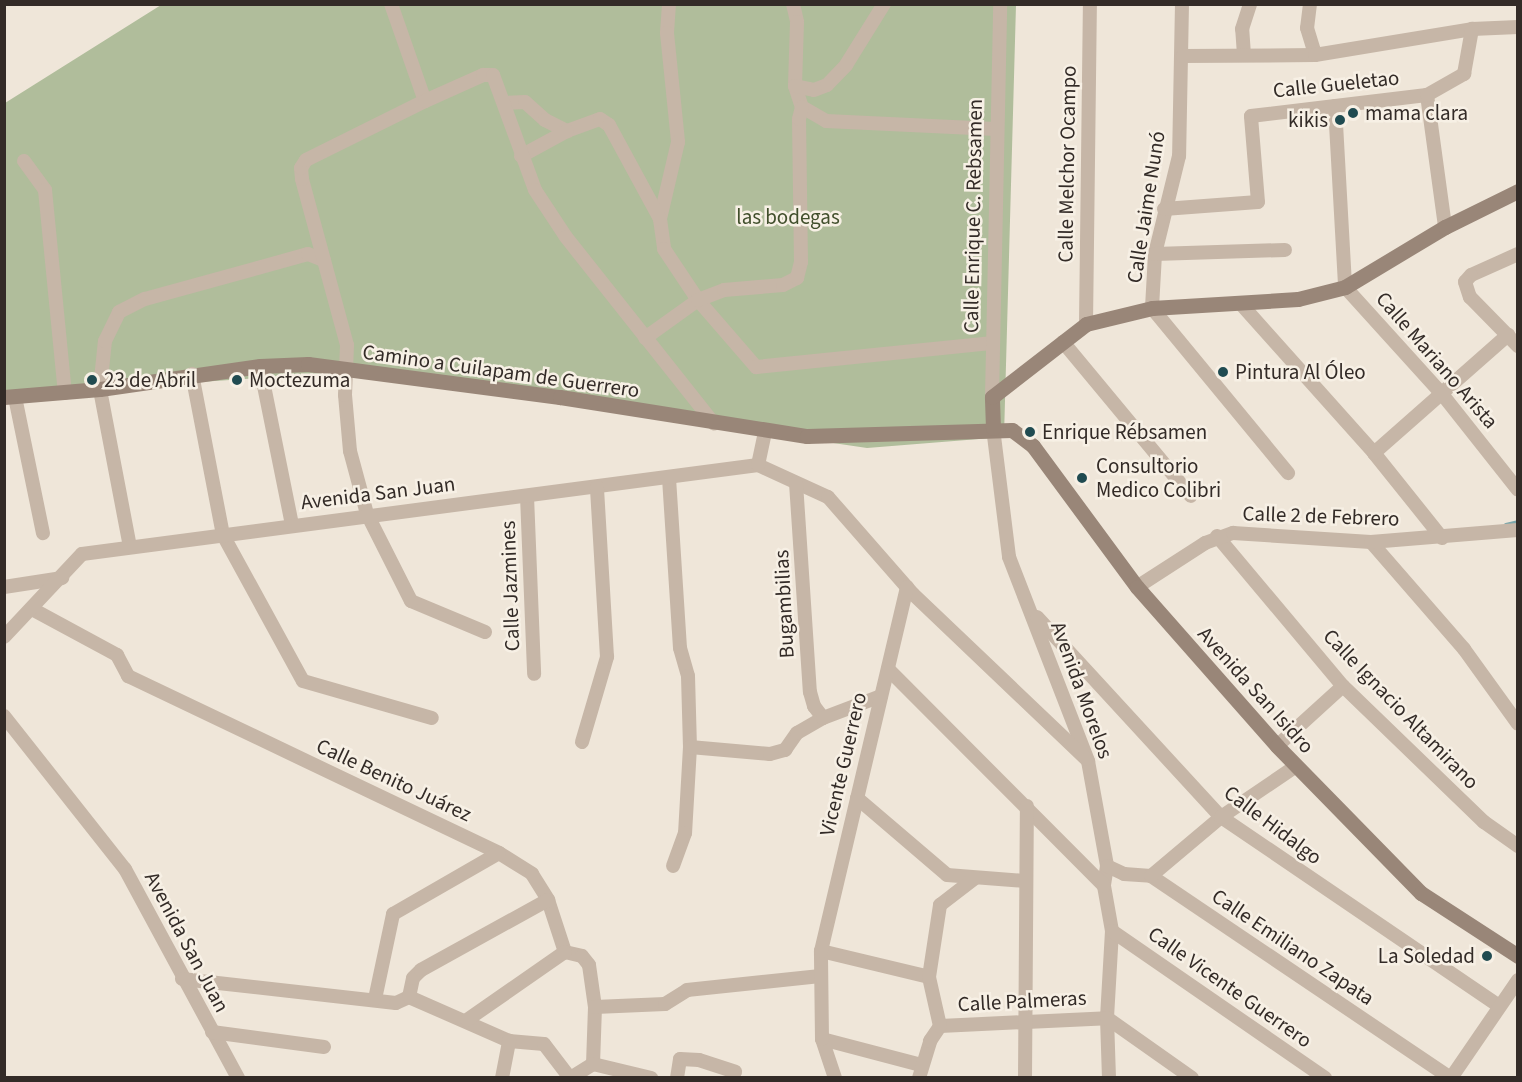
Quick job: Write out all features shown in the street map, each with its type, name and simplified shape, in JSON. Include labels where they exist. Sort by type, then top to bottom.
[{"type":"main road","points":[[992,397],[1086,324],[1152,308],[1241,304],[1298,298],[1345,287],[1445,227],[1518,191]]},
{"type":"main road","name":"Camino a Cuilapam de Guerrero","points":[[10,397],[100,389],[260,366],[308,364],[348,372],[560,397],[714,424],[807,436],[993,428]]},
{"type":"main road","name":"Calle Enrique C. Rebsamen","points":[[992,397],[993,428]]},
{"type":"main road","name":"Avenida San Isidro","points":[[993,428],[1012,430],[1033,446],[1137,587],[1277,746],[1421,893],[1516,953]]},
{"type":"street","points":[[391,4],[425,101],[483,75],[493,75],[535,190],[567,237],[714,424]]},
{"type":"street","points":[[660,219],[678,142],[667,33],[669,4]]},
{"type":"street","points":[[645,338],[698,300],[724,290],[783,285],[797,278],[801,262],[798,119],[802,107],[795,86],[797,22],[793,4]]},
{"type":"street","points":[[795,86],[814,90],[827,85],[846,65],[884,4]]},
{"type":"street","name":"Calle Enrique C. Rebsamen","points":[[992,397],[995,129],[1000,4]]},
{"type":"street","name":"Calle Melchor Ocampo","points":[[1086,324],[1090,4]]},
{"type":"street","name":"Calle Jaime Nunó","points":[[1152,308],[1155,254],[1164,209],[1179,156],[1183,56],[1182,4]]},
{"type":"street","points":[[1244,55],[1242,29],[1250,4]]},
{"type":"street","points":[[1310,4],[1307,28],[1315,55]]},
{"type":"street","points":[[1183,56],[1315,55],[1472,29],[1518,27]]},
{"type":"street","points":[[1445,227],[1427,95],[1464,74],[1472,29]]},
{"type":"street","name":"Calle Gueletao","points":[[1164,209],[1258,202],[1251,116],[1427,95]]},
{"type":"street","name":"Calle Jazmines","points":[[425,101],[328,148],[301,168],[347,345],[348,372],[345,395],[350,451],[367,514],[411,601],[485,632]]},
{"type":"street","points":[[505,103],[525,102],[545,120],[567,131]]},
{"type":"street","points":[[1335,106],[1345,287]]},
{"type":"street","points":[[802,107],[826,121],[995,129]]},
{"type":"street","points":[[521,156],[567,131],[600,119],[609,124],[660,219],[664,249],[698,300],[756,367],[991,343]]},
{"type":"street","points":[[24,161],[45,189],[64,393]]},
{"type":"street","points":[[1155,254],[1285,250]]},
{"type":"street","points":[[130,547],[100,389],[105,341],[118,312],[145,299],[308,254],[324,260]]},
{"type":"street","points":[[1518,254],[1471,274],[1465,282],[1470,297],[1518,346]]},
{"type":"street","name":"Calle Mariano Arista","points":[[1345,287],[1442,394],[1518,490]]},
{"type":"street","points":[[1241,304],[1374,453],[1442,538]]},
{"type":"street","points":[[1152,308],[1288,473]]},
{"type":"street","points":[[1374,453],[1508,335]]},
{"type":"street","points":[[1063,342],[1191,496]]},
{"type":"street","points":[[260,366],[292,525]]},
{"type":"street","points":[[192,374],[223,535],[303,681],[432,718]]},
{"type":"street","points":[[10,397],[43,532]]},
{"type":"street","name":"Avenida Morelos","points":[[993,428],[1009,557],[1088,761],[1107,866],[1104,886],[1112,931],[1107,1018],[1109,1077]]},
{"type":"street","points":[[765,430],[758,465],[828,497],[907,587],[1088,761]]},
{"type":"street","name":"Avenida San Juan","points":[[4,637],[62,578],[81,554],[367,514],[527,496],[758,465]]},
{"type":"street","points":[[669,478],[680,648],[688,676],[690,747],[685,833],[674,866]]},
{"type":"street","name":"Bugambilias","points":[[796,483],[810,692],[814,706],[823,718]]},
{"type":"street","points":[[582,742],[607,657],[597,487]]},
{"type":"street","name":"Calle Jazmines","points":[[527,496],[534,674]]},
{"type":"street","name":"Calle 2 de Febrero","points":[[1137,587],[1216,536],[1233,533],[1371,543],[1518,530]]},
{"type":"street","name":"Calle Ignacio Altamirano","points":[[1216,536],[1343,686],[1484,822],[1518,846]]},
{"type":"street","points":[[1371,543],[1464,649],[1518,724]]},
{"type":"street","points":[[4,587],[62,578]]},
{"type":"street","name":"Vicente Guerrero","points":[[835,1077],[822,1039],[821,951],[907,587]]},
{"type":"street","name":"Calle Benito Juárez","points":[[32,609],[117,655],[128,676],[499,853],[532,874],[548,900],[565,952]]},
{"type":"street","name":"Calle Hidalgo","points":[[1031,611],[1221,817],[1499,1006]]},
{"type":"street","points":[[888,669],[1028,806],[1104,886]]},
{"type":"street","points":[[1277,746],[1343,686]]},
{"type":"street","points":[[690,747],[770,754],[785,750],[797,733],[823,718],[881,696]]},
{"type":"street","name":"Avenida San Juan","points":[[4,716],[125,869],[182,980],[238,1077]]},
{"type":"street","points":[[1150,876],[1221,817],[1296,766]]},
{"type":"street","points":[[857,798],[927,861],[947,874],[975,878],[1025,880]]},
{"type":"street","points":[[1025,1077],[1025,880],[1028,806]]},
{"type":"street","points":[[375,999],[393,914],[499,853]]},
{"type":"street","name":"Calle Emiliano Zapata","points":[[1107,866],[1125,874],[1150,876],[1451,1077]]},
{"type":"street","points":[[822,1039],[920,1071],[940,1026],[929,977],[940,905],[975,878]]},
{"type":"street","points":[[410,997],[413,978],[421,970],[548,900]]},
{"type":"street","name":"Calle Vicente Guerrero","points":[[1112,931],[1325,1077]]},
{"type":"street","points":[[821,951],[929,977]]},
{"type":"street","points":[[467,1020],[565,952],[582,956],[589,965],[595,1007],[593,1064]]},
{"type":"street","points":[[595,1007],[665,1004],[687,990],[820,976]]},
{"type":"street","points":[[182,980],[396,1003],[410,997],[467,1020],[509,1041],[544,1044],[571,1077],[593,1064],[651,1077]]},
{"type":"street","points":[[1451,1077],[1518,980]]},
{"type":"street","points":[[1107,1018],[1192,1077]]},
{"type":"street","name":"Calle Palmeras","points":[[940,1026],[1107,1018]]},
{"type":"street","points":[[212,1032],[324,1047]]},
{"type":"street","points":[[502,1077],[509,1041]]},
{"type":"street","points":[[677,1077],[680,1059],[723,1065],[735,1072]]},
{"type":"green space","name":"las bodegas","points":[[161,5],[1016,5],[1004,437],[867,448],[348,372],[5,395],[5,103]]},
{"type":"waterway","points":[[1506,525],[1518,522]]},
{"type":"place","name":"mama clara","points":[[1353,113]]},
{"type":"place","name":"kikis","points":[[1340,120]]},
{"type":"place","name":"Pintura Al Óleo","points":[[1223,372]]},
{"type":"place","name":"23 de Abril","points":[[92,380]]},
{"type":"place","name":"Moctezuma","points":[[237,380]]},
{"type":"place","name":"Enrique Rébsamen","points":[[1030,432]]},
{"type":"place","name":"Consultorio Medico Colibri","points":[[1082,478]]},
{"type":"place","name":"La Soledad","points":[[1487,956]]}]
